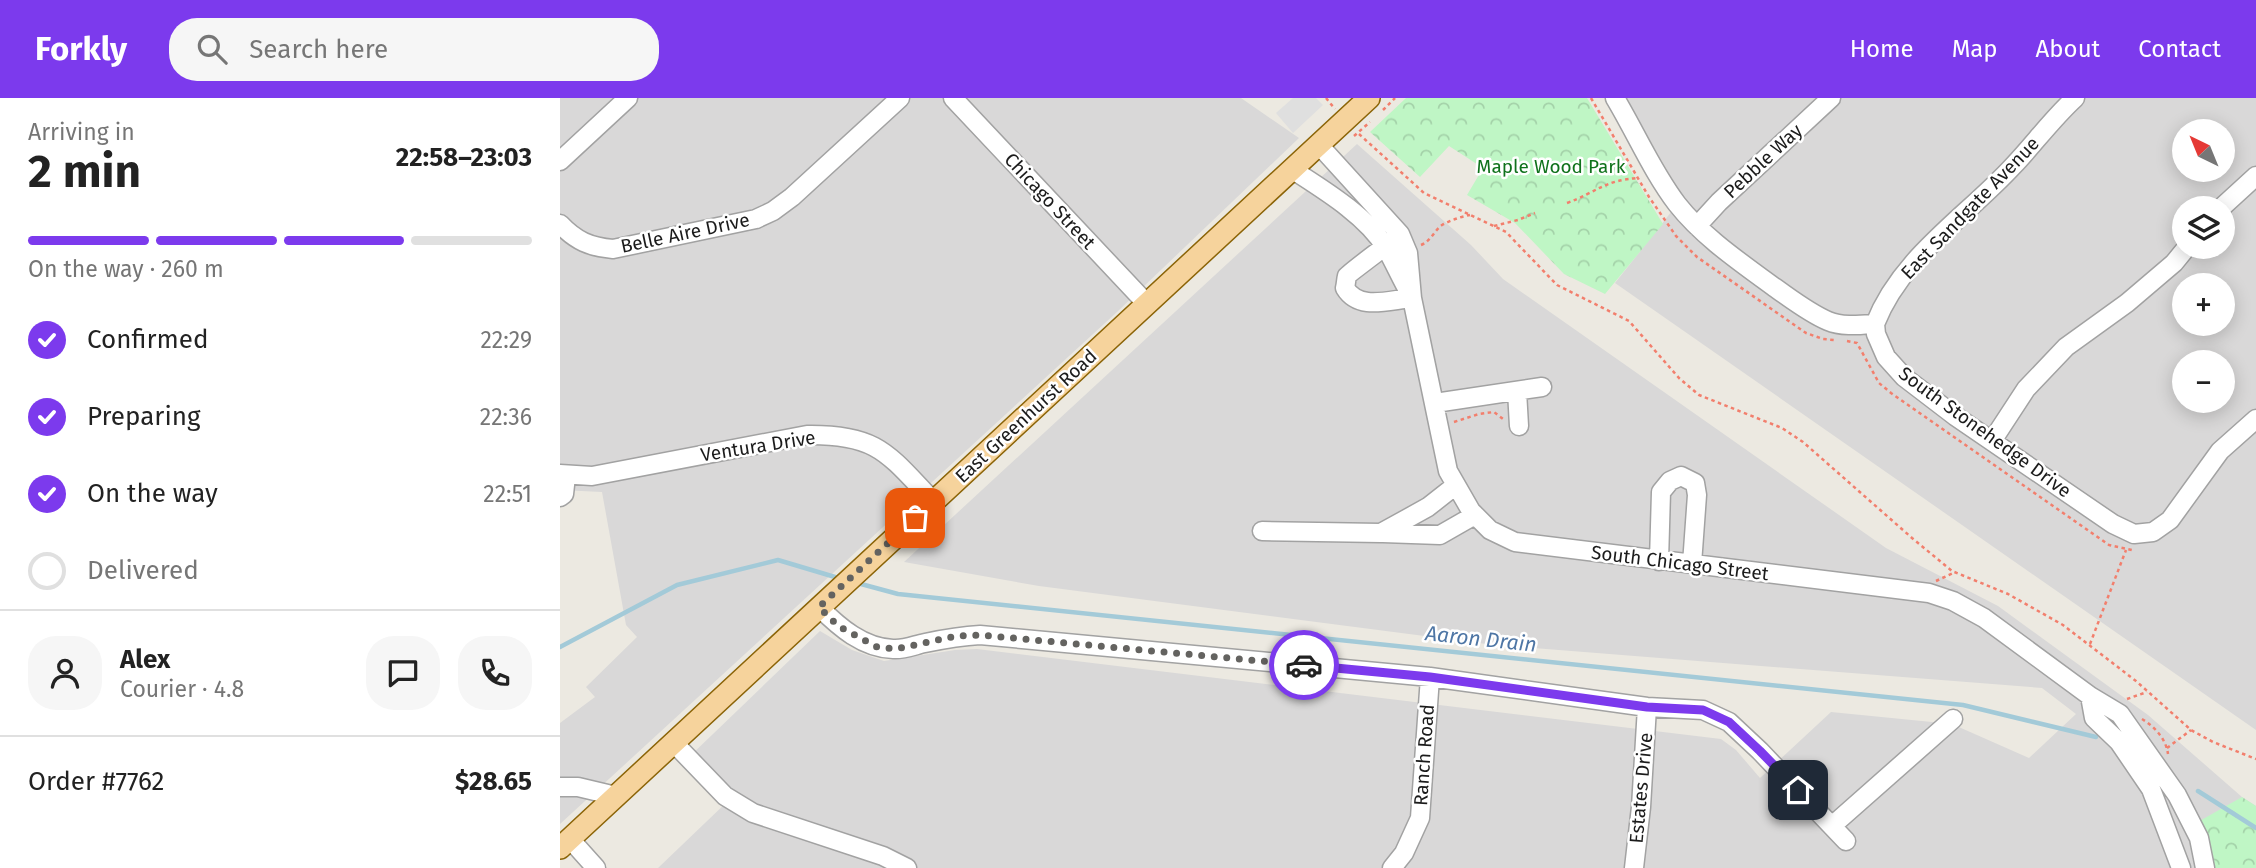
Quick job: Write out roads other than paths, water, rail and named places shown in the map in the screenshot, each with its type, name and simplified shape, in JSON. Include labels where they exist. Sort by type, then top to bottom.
[{"type":"main road","name":"East Greenhurst Road","points":[[565,843],[1319,145],[1351,131],[1369,98]]},
{"type":"street","points":[[560,161],[628,98]]},
{"type":"street","name":"Belle Aire Drive","points":[[560,224],[572,237],[593,247],[612,249],[756,219],[792,197],[900,98]]},
{"type":"street","name":"Chicago Street","points":[[953,98],[1147,304]]},
{"type":"street","points":[[1615,98],[1650,163],[1677,204],[1697,226],[1735,258],[1792,299],[1829,321],[1850,325],[1875,324]]},
{"type":"street","name":"Pebble Way","points":[[1697,226],[1719,202],[1831,98]]},
{"type":"street","name":"East Sandgate Avenue","points":[[1875,324],[1884,303],[1922,254],[2012,167],[2061,110],[2075,98]]},
{"type":"street","name":"South Chicago Street","points":[[1319,145],[1400,234],[1408,253],[1412,298],[1448,471],[1475,515],[1490,530],[1515,542],[1929,593],[1953,601],[1984,618],[2090,696],[2120,714],[2177,795],[2199,838],[2205,868]]},
{"type":"street","name":"South Chicago Street","points":[[1293,170],[1340,202],[1369,228],[1385,246],[1412,298]]},
{"type":"street","points":[[2234,196],[2256,176]]},
{"type":"street","points":[[1400,234],[1348,275],[1345,288],[1351,297],[1360,302],[1412,298]]},
{"type":"street","points":[[1992,441],[2026,389],[2066,347],[2127,303],[2178,259]]},
{"type":"street","name":"South Stonehedge Drive","points":[[1875,324],[1876,334],[1886,357],[1904,377],[2113,524],[2134,534],[2153,532],[2170,520],[2220,451],[2256,419]]},
{"type":"street","points":[[1435,403],[1542,387]]},
{"type":"street","points":[[1511,422],[1517,391]]},
{"type":"street","name":"Ventura Drive","points":[[563,475],[592,476],[807,435],[830,435],[851,437],[873,445],[890,456],[933,502]]},
{"type":"street","points":[[560,497],[564,494],[563,475]]},
{"type":"street","points":[[1660,561],[1661,492],[1670,481],[1681,476],[1695,483],[1697,495],[1692,564]]},
{"type":"street","points":[[1381,533],[1428,507],[1456,485]]},
{"type":"street","points":[[1262,531],[1440,535],[1475,515]]},
{"type":"street","points":[[819,607],[838,626],[877,647],[896,649],[956,636],[980,635],[1430,677],[1647,707],[1703,710],[1729,722],[1846,841]]},
{"type":"street","name":"Ranch Road","points":[[1392,868],[1404,853],[1420,818],[1430,677]]},
{"type":"street","points":[[2090,696],[2094,718],[2119,743],[2151,789],[2182,868]]},
{"type":"street","name":"Estates Drive","points":[[1634,868],[1647,707]]},
{"type":"street","points":[[1833,825],[1954,719]]},
{"type":"street","points":[[673,742],[725,796],[753,813],[883,856],[907,868]]},
{"type":"street","points":[[560,788],[578,787],[615,796]]},
{"type":"street","points":[[565,843],[596,868]]},
{"type":"waterway","name":"Aaron Drain","points":[[560,647],[677,585],[778,560],[835,577]]},
{"type":"waterway","name":"Aaron Drain","points":[[861,584],[898,594],[1963,705],[2096,737]]},
{"type":"waterway","name":"Aaron Drain","points":[[2198,791],[2256,828]]},
{"type":"park label","name":"Maple Wood Park","points":[[1551,166]]}]
